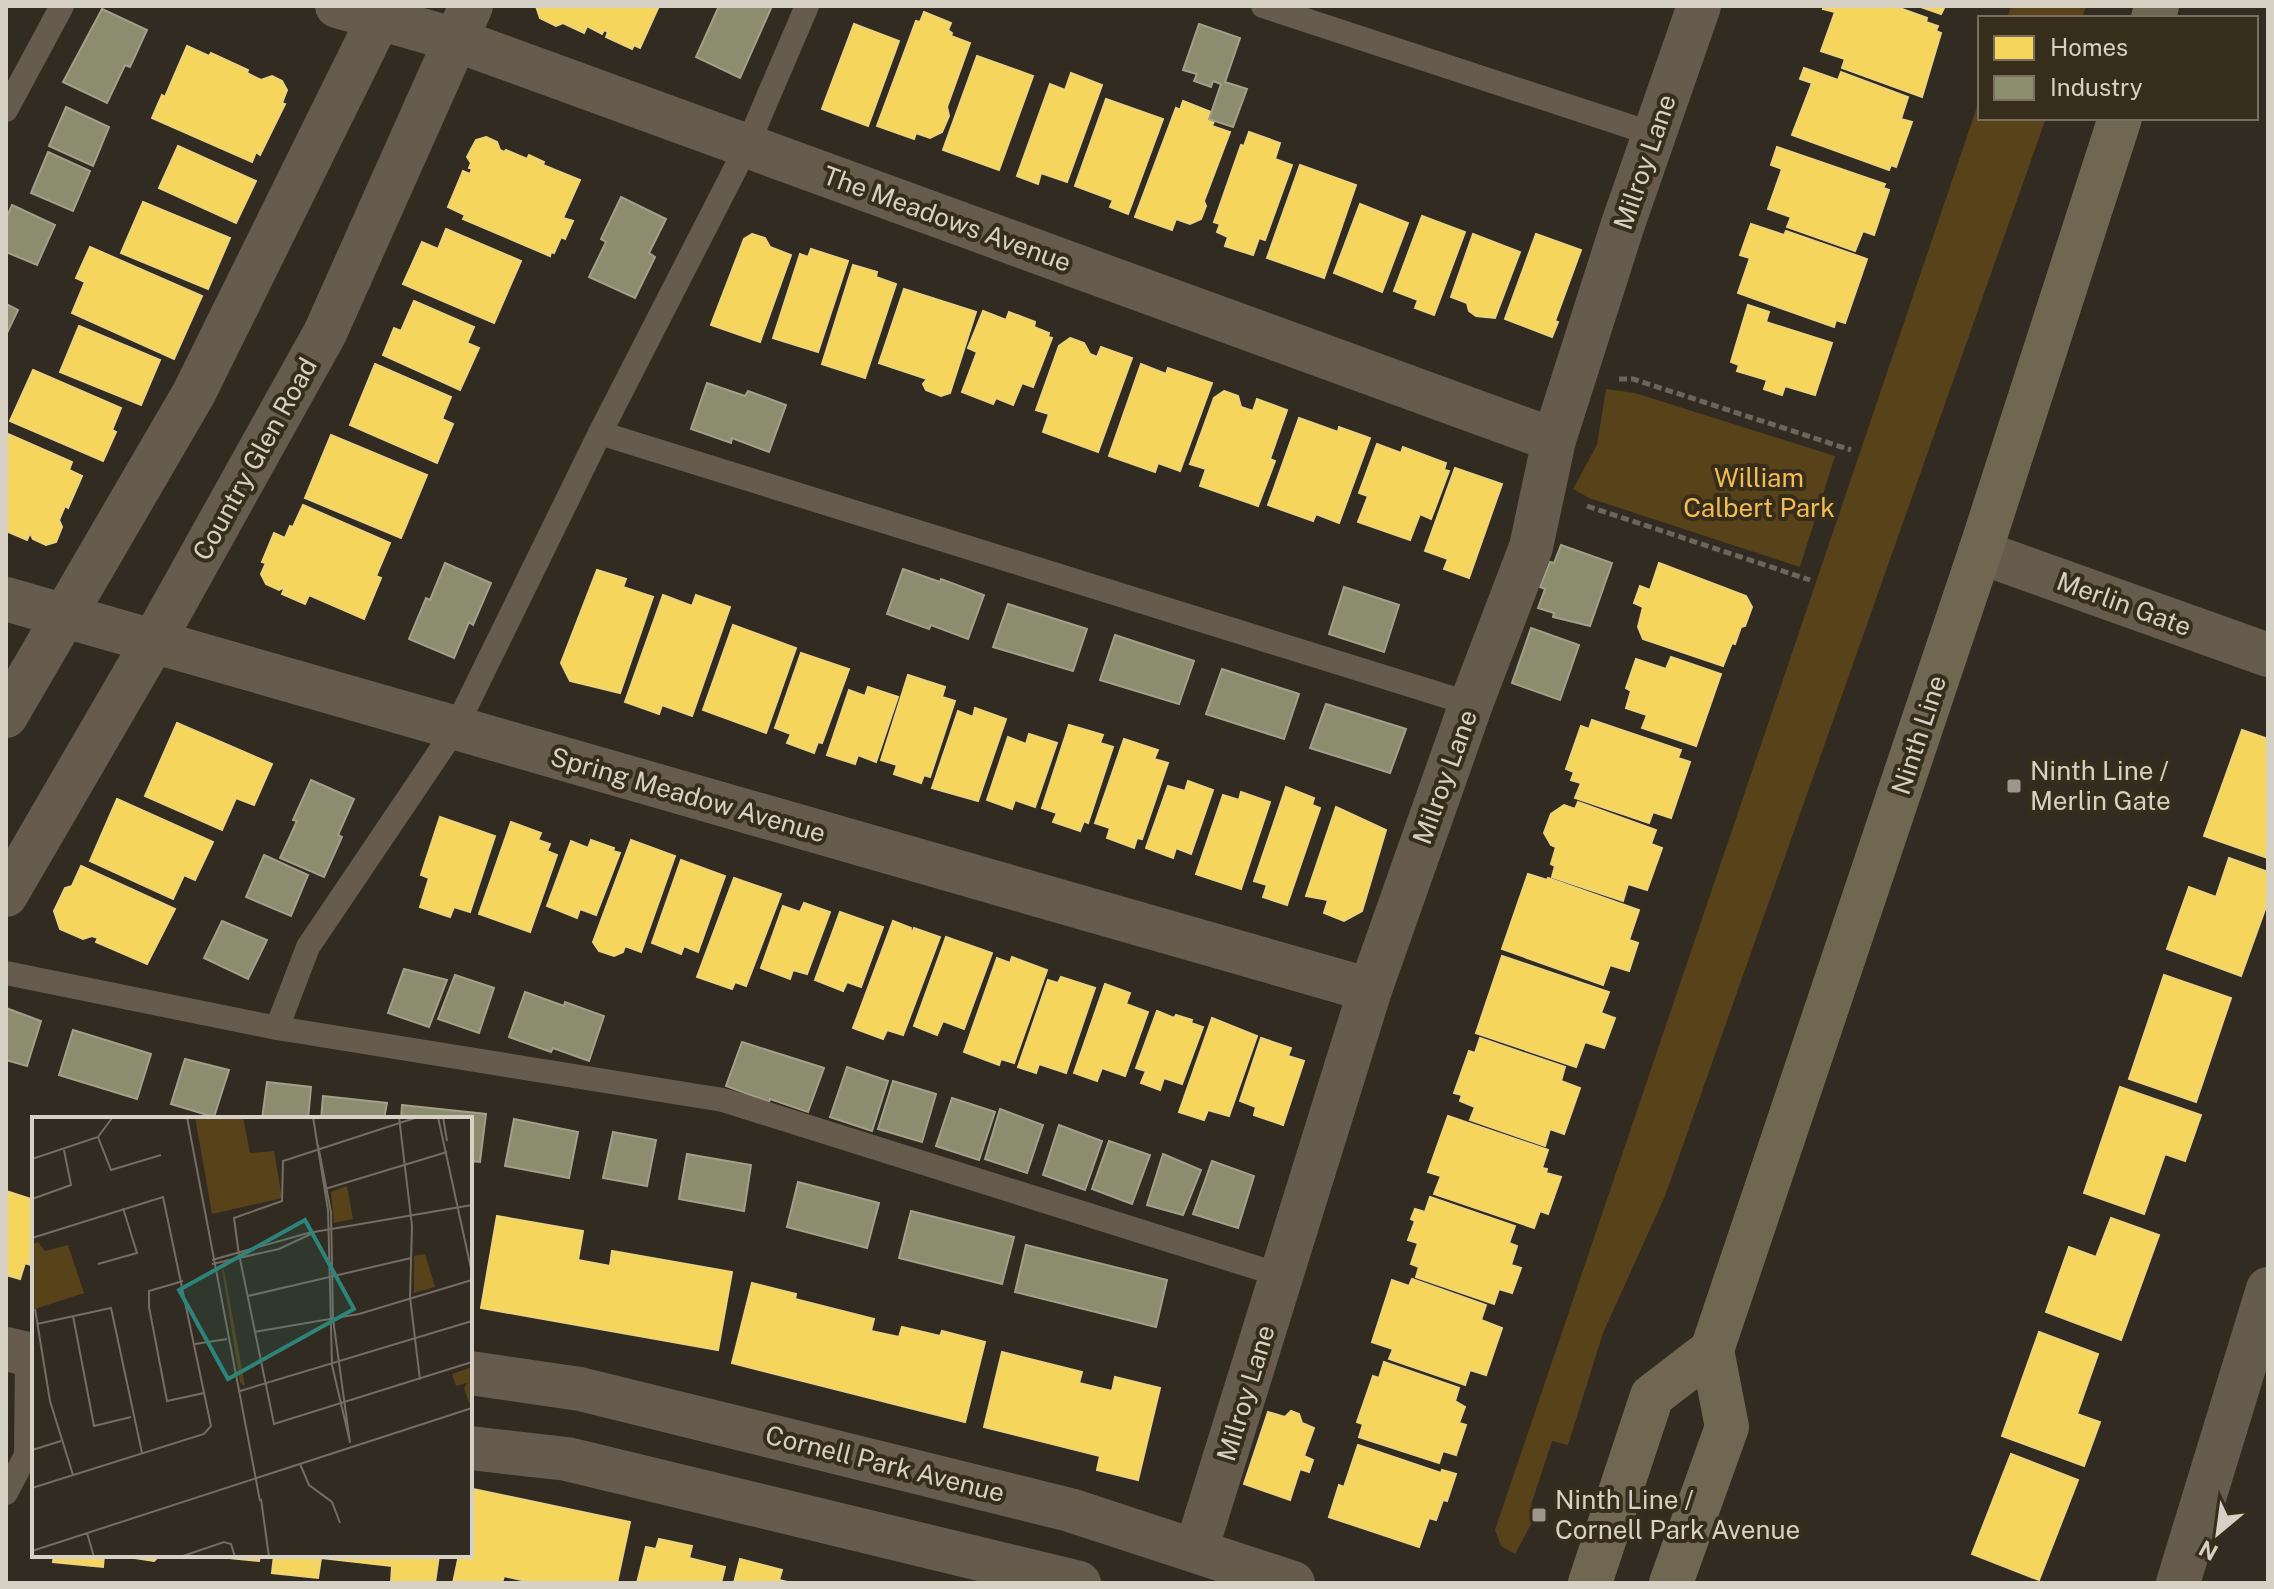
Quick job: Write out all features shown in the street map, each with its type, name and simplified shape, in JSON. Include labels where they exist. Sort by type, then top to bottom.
[{"type":"main road","name":"Ninth Line","points":[[1671,1583],[1727,1427],[1712,1350],[1980,552],[2119,120]]},
{"type":"main road","points":[[1590,1583],[1652,1396],[1712,1350]]},
{"type":"street","name":"The Meadows Avenue","points":[[337,6],[463,23],[747,146],[1554,440]]},
{"type":"street","name":"Milroy Lane","points":[[1196,1550],[1370,990],[1471,704],[1531,547],[1554,440],[1623,224],[1699,6]]},
{"type":"street","points":[[6,716],[194,393],[382,13]]},
{"type":"street","name":"Country Glen Road","points":[[6,895],[153,642],[325,333],[463,23]]},
{"type":"street","name":"Merlin Gate","points":[[1980,552],[2268,655]]},
{"type":"street","name":"Spring Meadow Avenue","points":[[6,599],[1370,990]]},
{"type":"street","points":[[2178,1583],[2268,1289]]},
{"type":"street","name":"Cornell Park Avenue","points":[[472,1373],[580,1389],[1070,1510],[1293,1583]]},
{"type":"street","points":[[472,1448],[567,1459],[1079,1583]]},
{"type":"lane","points":[[6,110],[62,6]]},
{"type":"lane","points":[[277,1028],[308,947],[455,729],[600,433],[747,146],[807,6]]},
{"type":"lane","points":[[1263,6],[1656,135]]},
{"type":"lane","points":[[600,433],[1471,704]]},
{"type":"lane","points":[[6,973],[277,1028],[723,1100],[1283,1276]]},
{"type":"lane","points":[[6,1493],[26,1455],[25,1354]]},
{"type":"path","points":[[1574,376],[1633,379],[1851,450]]},
{"type":"path","points":[[1544,486],[1591,508],[1810,580]]},
{"type":"green space","points":[[2011,6],[2086,6],[2083,16],[2008,16]]},
{"type":"green space","points":[[1978,104],[1978,120],[2045,120],[1665,1196],[1603,1333],[1568,1445],[1552,1441],[1531,1505],[1539,1509],[1515,1554],[1501,1546],[1495,1530]]},
{"type":"green space","name":"William Calbert Park","points":[[1606,389],[1635,393],[1835,456],[1800,567],[1589,498],[1573,489],[1597,445]]},
{"type":"building: Homes","points":[[536,6],[659,6],[640,48],[634,45],[632,49],[606,37],[608,32],[604,30],[602,34],[587,26],[584,33],[563,23],[556,26],[540,18]]},
{"type":"building: Homes","points":[[1824,6],[1894,6],[1927,18],[1926,22],[1938,26],[1936,31],[1941,33],[1922,97],[1842,68],[1845,59],[1821,51],[1835,12],[1823,9]]},
{"type":"building: Homes","points":[[1918,6],[1945,6],[1941,14]]},
{"type":"building: Homes","points":[[924,12],[951,23],[948,30],[951,36],[970,43],[947,107],[949,116],[942,132],[930,138],[916,133],[914,139],[877,126],[916,21],[920,22]]},
{"type":"building: Homes","points":[[854,24],[899,41],[868,126],[822,109]]},
{"type":"building: Homes","points":[[187,46],[248,70],[247,73],[261,80],[272,76],[282,81],[287,90],[282,103],[285,104],[260,155],[256,152],[252,162],[152,118],[162,95],[165,97]]},
{"type":"building: Homes","points":[[977,56],[1033,76],[999,170],[943,150]]},
{"type":"building: Homes","points":[[1804,68],[1838,80],[1841,72],[1908,97],[1901,119],[1912,122],[1896,167],[1891,165],[1889,170],[1792,135],[1812,83],[1800,79]]},
{"type":"building: Homes","points":[[1071,73],[1102,85],[1067,182],[1041,173],[1038,184],[1017,176],[1050,84],[1065,90]]},
{"type":"building: Homes","points":[[1106,99],[1163,119],[1128,214],[1110,207],[1113,200],[1075,186]]},
{"type":"building: Homes","points":[[1183,101],[1211,112],[1208,119],[1214,121],[1212,126],[1230,132],[1204,201],[1206,206],[1201,219],[1190,224],[1176,219],[1172,230],[1135,217],[1176,108],[1180,110]]},
{"type":"building: Homes","points":[[1249,132],[1280,143],[1275,159],[1292,165],[1265,240],[1259,238],[1253,255],[1225,246],[1228,237],[1217,232],[1220,224],[1214,222],[1241,145],[1244,146]]},
{"type":"building: Homes","points":[[486,137],[497,142],[504,152],[506,150],[527,159],[529,155],[544,162],[543,165],[580,180],[563,218],[573,221],[565,239],[561,237],[550,256],[463,219],[465,215],[448,207],[463,171],[470,174],[471,163],[467,157],[476,140]]},
{"type":"building: Homes","points":[[178,146],[256,181],[236,223],[159,188]]},
{"type":"building: Homes","points":[[1777,147],[1885,184],[1883,188],[1889,190],[1874,235],[1863,231],[1855,251],[1787,227],[1791,217],[1768,209],[1782,169],[1771,165]]},
{"type":"building: Homes","points":[[1300,165],[1356,185],[1324,278],[1267,258]]},
{"type":"building: Homes","points":[[143,202],[230,238],[208,289],[121,253]]},
{"type":"building: Homes","points":[[1360,204],[1408,223],[1382,292],[1334,273]]},
{"type":"building: Homes","points":[[1422,216],[1465,232],[1434,315],[1415,308],[1418,300],[1394,291]]},
{"type":"building: Homes","points":[[1751,224],[1784,235],[1786,231],[1867,259],[1845,323],[1836,320],[1834,327],[1738,293],[1750,258],[1740,255]]},
{"type":"building: Homes","points":[[446,229],[521,261],[494,323],[403,284],[422,242],[438,249]]},
{"type":"building: Homes","points":[[752,234],[765,238],[770,247],[791,255],[760,342],[711,325],[744,239]]},
{"type":"building: Homes","points":[[1473,234],[1520,252],[1495,318],[1476,316],[1469,311],[1467,303],[1451,297]]},
{"type":"building: Homes","points":[[1536,234],[1581,250],[1552,337],[1505,319]]},
{"type":"building: Homes","points":[[90,247],[202,296],[174,359],[72,313],[85,282],[76,278]]},
{"type":"building: Homes","points":[[811,249],[848,261],[818,352],[773,338],[800,254],[808,257]]},
{"type":"building: Homes","points":[[853,265],[877,272],[876,277],[896,284],[865,378],[822,364]]},
{"type":"building: Homes","points":[[904,289],[976,312],[950,393],[941,396],[926,390],[923,384],[927,379],[879,363]]},
{"type":"building: Homes","points":[[414,301],[474,327],[467,343],[479,348],[460,390],[383,355],[394,328],[401,331]]},
{"type":"building: Homes","points":[[1748,305],[1769,312],[1766,322],[1832,343],[1815,395],[1785,386],[1782,395],[1764,389],[1767,380],[1737,371],[1739,365],[1731,362]]},
{"type":"building: Homes","points":[[983,311],[1006,320],[1009,312],[1035,322],[1034,327],[1049,333],[1048,337],[1052,338],[1033,387],[1022,383],[1013,405],[996,398],[993,404],[962,392],[977,352],[968,348]]},
{"type":"building: Homes","points":[[79,326],[160,360],[141,405],[60,372]]},
{"type":"building: Homes","points":[[1070,338],[1084,343],[1090,354],[1097,357],[1101,347],[1132,358],[1098,452],[1043,432],[1049,414],[1036,410],[1059,346]]},
{"type":"building: Homes","points":[[375,364],[451,397],[442,419],[453,424],[437,463],[350,425]]},
{"type":"building: Homes","points":[[1141,364],[1166,374],[1168,368],[1212,383],[1180,471],[1158,463],[1155,472],[1109,456]]},
{"type":"building: Homes","points":[[33,370],[121,408],[112,430],[116,432],[103,461],[10,421]]},
{"type":"building: Homes","points":[[1224,391],[1238,396],[1241,407],[1253,411],[1257,399],[1287,410],[1270,459],[1275,461],[1258,506],[1200,486],[1206,469],[1190,464],[1214,398]]},
{"type":"building: Homes","points":[[1299,418],[1338,432],[1339,427],[1370,438],[1339,523],[1316,514],[1313,521],[1268,505]]},
{"type":"building: Homes","points":[[8,434],[72,462],[69,470],[82,476],[68,508],[65,506],[59,520],[62,527],[56,542],[46,545],[33,539],[30,533],[27,540],[6,531],[9,524],[6,523]]},
{"type":"building: Homes","points":[[331,435],[427,475],[401,538],[305,498]]},
{"type":"building: Homes","points":[[1377,444],[1401,453],[1403,447],[1446,463],[1444,470],[1449,471],[1431,519],[1420,514],[1410,540],[1358,522],[1368,496],[1359,493]]},
{"type":"building: Homes","points":[[1455,468],[1502,484],[1469,578],[1444,569],[1448,559],[1425,551]]},
{"type":"building: Homes","points":[[303,505],[390,543],[376,576],[381,578],[364,619],[309,595],[305,604],[282,594],[285,587],[279,590],[266,584],[261,574],[266,563],[262,562],[274,533],[285,538]]},
{"type":"building: Homes","points":[[1659,563],[1746,596],[1752,607],[1723,666],[1643,639],[1638,627],[1643,607],[1634,603],[1640,586],[1650,590]]},
{"type":"building: Homes","points":[[597,570],[626,579],[623,587],[653,597],[620,693],[570,681],[561,663]]},
{"type":"building: Homes","points":[[663,595],[692,606],[696,595],[730,607],[692,716],[662,705],[659,714],[625,702]]},
{"type":"building: Homes","points":[[733,625],[796,648],[766,733],[703,710]]},
{"type":"building: Homes","points":[[801,653],[849,669],[822,743],[818,742],[814,753],[787,743],[791,734],[775,728]]},
{"type":"building: Homes","points":[[1671,657],[1721,674],[1696,746],[1642,728],[1647,715],[1626,708],[1631,691],[1626,688],[1636,659],[1666,669]]},
{"type":"building: Homes","points":[[908,675],[945,687],[942,697],[955,701],[930,777],[924,775],[921,783],[894,774],[897,765],[881,760]]},
{"type":"building: Homes","points":[[868,687],[898,697],[876,762],[858,755],[855,764],[827,755],[849,690],[865,696]]},
{"type":"building: Homes","points":[[975,708],[1006,719],[978,801],[932,788],[958,711],[973,717]]},
{"type":"building: Homes","points":[[1592,720],[1681,750],[1678,758],[1690,762],[1671,818],[1653,812],[1649,823],[1575,798],[1581,783],[1571,780],[1574,772],[1566,769],[1581,726],[1589,729]]},
{"type":"building: Homes","points":[[177,723],[272,764],[254,805],[236,798],[222,830],[145,796]]},
{"type":"building: Homes","points":[[1069,725],[1103,735],[1100,743],[1113,747],[1088,823],[1084,821],[1080,831],[1053,822],[1057,813],[1042,808]]},
{"type":"building: Homes","points":[[2242,730],[2268,739],[2268,858],[2204,836]]},
{"type":"building: Homes","points":[[1029,734],[1057,743],[1035,807],[1015,800],[1012,809],[987,800],[1008,737],[1026,744]]},
{"type":"building: Homes","points":[[1124,739],[1158,750],[1154,759],[1168,763],[1142,839],[1137,838],[1134,848],[1107,838],[1110,828],[1095,823]]},
{"type":"building: Homes","points":[[1188,781],[1213,790],[1191,854],[1176,848],[1173,858],[1146,848],[1168,786],[1185,791]]},
{"type":"building: Homes","points":[[1286,787],[1314,798],[1312,805],[1320,808],[1287,905],[1263,897],[1267,885],[1254,881]]},
{"type":"building: Homes","points":[[1241,792],[1270,802],[1241,889],[1196,874],[1223,795],[1239,800]]},
{"type":"building: Homes","points":[[117,799],[213,842],[195,880],[184,875],[173,899],[90,861]]},
{"type":"building: Homes","points":[[1578,802],[1656,830],[1651,844],[1662,848],[1647,890],[1628,884],[1623,901],[1552,877],[1555,866],[1551,864],[1556,847],[1551,845],[1544,833],[1551,814],[1564,805],[1575,809]]},
{"type":"building: Homes","points":[[1336,807],[1386,830],[1362,911],[1344,921],[1324,913],[1328,900],[1306,896]]},
{"type":"building: Homes","points":[[440,817],[495,836],[470,912],[454,907],[450,917],[420,907],[429,878],[421,875]]},
{"type":"building: Homes","points":[[511,822],[541,833],[538,840],[550,844],[547,851],[557,855],[530,932],[479,914]]},
{"type":"building: Homes","points":[[591,840],[620,853],[596,915],[580,909],[577,918],[547,906],[571,841],[588,848]]},
{"type":"building: Homes","points":[[631,840],[675,856],[641,952],[625,946],[623,952],[614,956],[599,951],[593,942]]},
{"type":"building: Homes","points":[[2229,858],[2268,872],[2268,901],[2241,976],[2167,949],[2189,887],[2216,897]]},
{"type":"building: Homes","points":[[681,860],[725,876],[698,952],[684,946],[681,954],[652,943]]},
{"type":"building: Homes","points":[[81,866],[175,909],[147,964],[96,942],[98,938],[83,939],[60,929],[54,911],[65,888],[72,886]]},
{"type":"building: Homes","points":[[1528,874],[1639,910],[1629,940],[1638,943],[1629,971],[1610,965],[1603,985],[1502,949]]},
{"type":"building: Homes","points":[[734,878],[781,894],[746,986],[735,982],[732,989],[697,977]]},
{"type":"building: Homes","points":[[804,903],[830,912],[807,974],[793,970],[790,979],[761,968],[783,906],[800,912]]},
{"type":"building: Homes","points":[[840,912],[883,927],[861,987],[847,982],[843,991],[815,980]]},
{"type":"building: Homes","points":[[893,921],[910,930],[914,928],[940,937],[903,1035],[887,1030],[883,1039],[853,1028]]},
{"type":"building: Homes","points":[[946,937],[992,953],[964,1029],[943,1021],[937,1035],[914,1026]]},
{"type":"building: Homes","points":[[1502,956],[1609,992],[1601,1013],[1615,1018],[1604,1048],[1585,1042],[1576,1067],[1476,1033]]},
{"type":"building: Homes","points":[[1012,957],[1047,970],[1014,1063],[1001,1059],[999,1065],[964,1052],[997,958],[1010,963]]},
{"type":"building: Homes","points":[[2164,975],[2231,998],[2196,1102],[2129,1079]]},
{"type":"building: Homes","points":[[1061,977],[1095,988],[1066,1073],[1039,1064],[1036,1073],[1018,1067],[1048,980],[1058,983]]},
{"type":"building: Homes","points":[[1105,984],[1130,993],[1126,1004],[1148,1012],[1125,1076],[1102,1068],[1097,1081],[1074,1073]]},
{"type":"building: Homes","points":[[1157,1011],[1174,1018],[1176,1015],[1192,1020],[1191,1023],[1203,1027],[1182,1084],[1164,1078],[1160,1090],[1141,1083],[1146,1071],[1136,1068]]},
{"type":"building: Homes","points":[[1212,1018],[1257,1036],[1229,1116],[1208,1110],[1204,1120],[1179,1112]]},
{"type":"building: Homes","points":[[1261,1038],[1291,1048],[1288,1056],[1304,1061],[1283,1125],[1254,1115],[1256,1107],[1240,1101]]},
{"type":"building: Homes","points":[[1480,1038],[1565,1067],[1561,1081],[1580,1088],[1564,1134],[1550,1129],[1545,1146],[1470,1120],[1475,1107],[1460,1101],[1462,1095],[1454,1093],[1469,1051],[1475,1053]]},
{"type":"building: Homes","points":[[2120,1087],[2201,1115],[2185,1161],[2165,1154],[2144,1214],[2084,1193]]},
{"type":"building: Homes","points":[[1448,1116],[1548,1150],[1542,1168],[1547,1169],[1546,1173],[1561,1177],[1548,1214],[1540,1211],[1534,1228],[1434,1194],[1441,1176],[1428,1172]]},
{"type":"building: Homes","points":[[6,1191],[32,1199],[32,1265],[25,1263],[20,1279],[6,1275]]},
{"type":"building: Homes","points":[[1430,1197],[1515,1226],[1509,1243],[1517,1246],[1511,1265],[1521,1268],[1512,1293],[1499,1289],[1494,1304],[1416,1277],[1419,1267],[1411,1264],[1418,1243],[1408,1240],[1415,1221],[1411,1219],[1415,1209],[1425,1212]]},
{"type":"building: Homes","points":[[497,1216],[583,1231],[578,1260],[610,1266],[612,1251],[732,1272],[718,1350],[481,1308]]},
{"type":"building: Homes","points":[[2111,1218],[2159,1235],[2121,1340],[2046,1312],[2069,1247],[2096,1257]]},
{"type":"building: Homes","points":[[1412,1279],[1486,1305],[1481,1320],[1502,1328],[1486,1375],[1470,1370],[1465,1385],[1389,1359],[1393,1349],[1372,1342],[1392,1280],[1409,1286]]},
{"type":"building: Homes","points":[[752,1283],[796,1294],[795,1299],[874,1319],[871,1331],[899,1337],[902,1327],[940,1336],[942,1331],[985,1342],[965,1422],[732,1363]]},
{"type":"building: Homes","points":[[2039,1332],[2098,1354],[2077,1414],[2100,1422],[2084,1466],[2002,1436]]},
{"type":"building: Homes","points":[[1002,1352],[1082,1372],[1079,1383],[1112,1391],[1115,1377],[1160,1388],[1138,1480],[1097,1470],[1100,1456],[984,1427]]},
{"type":"building: Homes","points":[[1384,1362],[1459,1388],[1455,1401],[1465,1407],[1459,1423],[1466,1425],[1456,1455],[1443,1451],[1439,1463],[1359,1437],[1363,1424],[1357,1422],[1373,1376],[1379,1378]]},
{"type":"building: Homes","points":[[1291,1411],[1299,1414],[1302,1423],[1314,1428],[1304,1456],[1313,1460],[1309,1472],[1300,1469],[1290,1500],[1244,1484],[1268,1412],[1285,1417]]},
{"type":"building: Homes","points":[[1358,1445],[1441,1473],[1442,1470],[1456,1474],[1447,1501],[1443,1500],[1436,1520],[1429,1518],[1419,1547],[1329,1517],[1339,1485],[1344,1487]]},
{"type":"building: Homes","points":[[2011,1454],[2078,1480],[2039,1580],[1972,1554]]},
{"type":"building: Homes","points":[[473,1489],[630,1522],[617,1583],[535,1583],[504,1576],[502,1583],[453,1583],[459,1557],[472,1557]]},
{"type":"building: Homes","points":[[659,1539],[692,1546],[689,1558],[725,1567],[721,1583],[637,1583],[646,1547],[656,1549]]},
{"type":"building: Homes","points":[[54,1557],[104,1557],[103,1567],[53,1562]]},
{"type":"building: Homes","points":[[134,1557],[158,1557],[154,1561]]},
{"type":"building: Homes","points":[[220,1557],[260,1557],[259,1561]]},
{"type":"building: Homes","points":[[274,1557],[439,1557],[435,1583],[391,1583],[392,1566],[321,1558],[318,1578],[272,1573]]},
{"type":"building: Homes","points":[[740,1559],[782,1570],[779,1580],[792,1583],[734,1583]]},
{"type":"building: Industry","points":[[719,6],[772,6],[740,78],[696,57]]},
{"type":"building: Industry","points":[[102,9],[147,30],[130,67],[125,65],[107,103],[63,82]]},
{"type":"building: Industry","points":[[1199,24],[1240,38],[1225,82],[1247,89],[1233,127],[1209,119],[1221,84],[1213,81],[1211,87],[1194,81],[1197,74],[1183,70]]},
{"type":"building: Industry","points":[[66,107],[109,127],[93,166],[49,146]]},
{"type":"building: Industry","points":[[48,152],[90,171],[73,211],[31,193]]},
{"type":"building: Industry","points":[[621,197],[666,219],[649,253],[655,257],[635,298],[589,277],[606,242],[601,239]]},
{"type":"building: Industry","points":[[12,205],[55,225],[37,265],[6,252],[6,219]]},
{"type":"building: Industry","points":[[6,304],[18,310],[6,335]]},
{"type":"building: Industry","points":[[707,383],[745,396],[748,391],[786,405],[769,452],[732,438],[731,443],[691,429]]},
{"type":"building: Industry","points":[[1561,545],[1612,563],[1590,626],[1553,617],[1554,613],[1538,608],[1545,589],[1540,587]]},
{"type":"building: Industry","points":[[445,563],[491,583],[473,625],[469,622],[454,658],[409,639]]},
{"type":"building: Industry","points":[[903,569],[984,595],[968,639],[931,625],[929,629],[887,614]]},
{"type":"building: Industry","points":[[1344,587],[1399,605],[1384,652],[1329,634]]},
{"type":"building: Industry","points":[[1008,604],[1087,629],[1073,671],[993,647]]},
{"type":"building: Industry","points":[[1531,628],[1579,645],[1560,700],[1512,683]]},
{"type":"building: Industry","points":[[1115,635],[1194,661],[1179,704],[1100,680]]},
{"type":"building: Industry","points":[[1222,669],[1299,694],[1284,739],[1206,714]]},
{"type":"building: Industry","points":[[1326,704],[1406,729],[1390,773],[1310,748]]},
{"type":"building: Industry","points":[[311,780],[354,799],[338,835],[342,837],[324,877],[280,858]]},
{"type":"building: Industry","points":[[264,855],[308,875],[291,916],[246,897]]},
{"type":"building: Industry","points":[[222,921],[267,940],[248,979],[204,958]]},
{"type":"building: Industry","points":[[404,969],[447,980],[429,1027],[388,1013]]},
{"type":"building: Industry","points":[[455,975],[494,988],[479,1033],[438,1019]]},
{"type":"building: Industry","points":[[525,992],[604,1016],[589,1061],[509,1037]]},
{"type":"building: Industry","points":[[6,1008],[41,1021],[27,1066],[6,1060]]},
{"type":"building: Industry","points":[[73,1030],[151,1054],[137,1099],[59,1075]]},
{"type":"building: Industry","points":[[742,1042],[824,1068],[808,1112],[726,1086]]},
{"type":"building: Industry","points":[[185,1059],[229,1070],[214,1117],[171,1104]]},
{"type":"building: Industry","points":[[847,1067],[888,1081],[872,1131],[830,1117]]},
{"type":"building: Industry","points":[[893,1081],[936,1094],[922,1142],[878,1129]]},
{"type":"building: Industry","points":[[267,1082],[311,1087],[308,1117],[262,1117]]},
{"type":"building: Industry","points":[[323,1096],[387,1103],[384,1117],[321,1117]]},
{"type":"building: Industry","points":[[952,1098],[995,1112],[979,1160],[936,1146]]},
{"type":"building: Industry","points":[[402,1105],[486,1114],[480,1162],[472,1161],[472,1117],[401,1117]]},
{"type":"building: Industry","points":[[1000,1109],[1043,1125],[1027,1173],[985,1159]]},
{"type":"building: Industry","points":[[514,1119],[578,1132],[569,1178],[505,1166]]},
{"type":"building: Industry","points":[[1059,1125],[1102,1141],[1085,1190],[1043,1175]]},
{"type":"building: Industry","points":[[613,1132],[656,1140],[647,1186],[603,1178]]},
{"type":"building: Industry","points":[[1109,1141],[1150,1155],[1132,1204],[1092,1189]]},
{"type":"building: Industry","points":[[687,1154],[751,1165],[744,1211],[679,1199]]},
{"type":"building: Industry","points":[[1163,1154],[1201,1170],[1183,1215],[1147,1205]]},
{"type":"building: Industry","points":[[1212,1161],[1254,1176],[1238,1228],[1193,1214]]},
{"type":"building: Industry","points":[[798,1182],[879,1203],[867,1248],[787,1227]]},
{"type":"building: Industry","points":[[911,1211],[1014,1237],[1002,1284],[899,1258]]},
{"type":"building: Industry","points":[[1026,1245],[1167,1280],[1156,1327],[1015,1292]]},
{"type":"place","name":"Ninth Line / Merlin Gate","points":[[2014,786]]},
{"type":"place","name":"Ninth Line / Cornell Park Avenue","points":[[1539,1515]]}]
